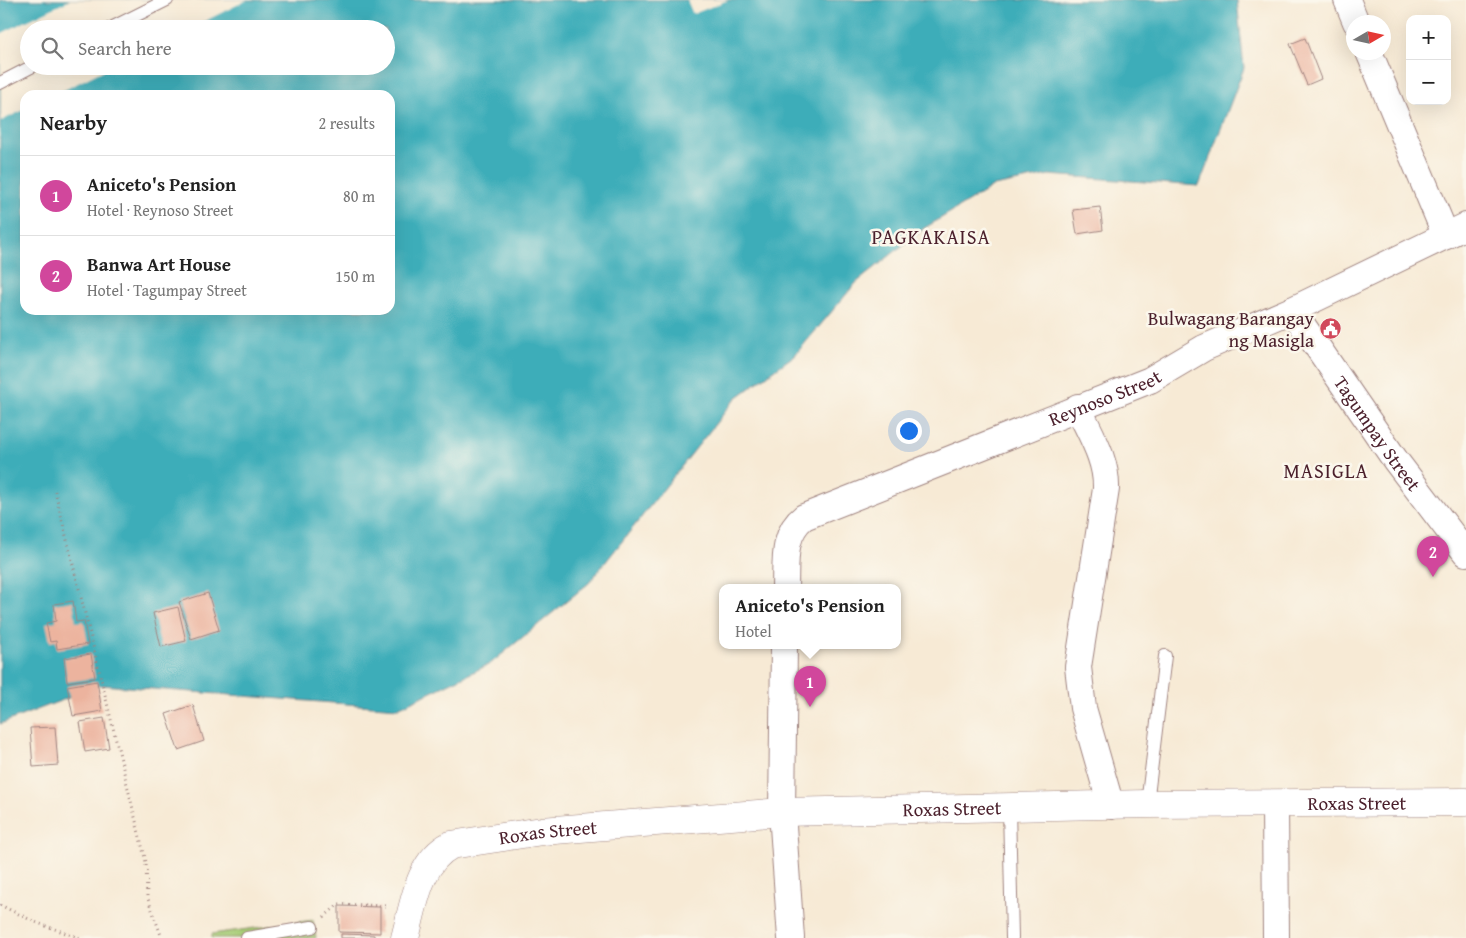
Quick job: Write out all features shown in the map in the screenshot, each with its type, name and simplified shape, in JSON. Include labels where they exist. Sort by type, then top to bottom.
[{"type":"street","points":[[1347,0],[1353,15]]},
{"type":"street","points":[[1373,60],[1456,231]]},
{"type":"street","name":"Reynoso Street","points":[[785,584],[788,539],[796,523],[804,516],[1150,380],[1204,348],[1292,310],[1456,231]]},
{"type":"street","name":"Tagumpay Street","points":[[1292,310],[1396,461],[1466,553]]},
{"type":"street","points":[[1078,407],[1107,474],[1078,667],[1083,708],[1111,806]]},
{"type":"street","points":[[784,649],[782,812],[791,938]]},
{"type":"street","name":"Roxas Street","points":[[414,907],[427,867],[440,851],[451,845],[542,831],[782,812],[1147,804],[1466,802]]},
{"type":"street","points":[[1275,803],[1276,938]]},
{"type":"street","points":[[405,938],[414,907]]},
{"type":"lane","points":[[127,20],[167,0]]},
{"type":"lane","points":[[0,83],[20,73]]},
{"type":"lane","points":[[1147,804],[1164,656]]},
{"type":"lane","points":[[1009,808],[1012,938]]},
{"type":"lane","points":[[247,938],[312,927]]},
{"type":"path","points":[[55,491],[146,862],[147,896],[162,938]]},
{"type":"path","points":[[312,927],[339,904],[414,907]]},
{"type":"path","points":[[0,905],[35,922],[80,938]]},
{"type":"green space","points":[[313,920],[316,938],[212,938],[212,934]]},
{"type":"water","points":[[0,0],[1237,0],[1244,68],[1199,186],[1049,175],[994,186],[923,229],[856,283],[795,355],[736,398],[589,583],[490,664],[398,708],[102,685],[0,724]]},
{"type":"pier","points":[[70,0],[247,0],[207,20],[29,20]]},
{"type":"pier","points":[[687,0],[728,0],[693,14]]},
{"type":"pier","points":[[20,24],[20,75],[94,75],[64,90],[20,90],[20,112],[1,121],[0,34]]},
{"type":"building","points":[[1305,38],[1321,79],[1307,85],[1290,44]]},
{"type":"building","points":[[1100,207],[1103,230],[1077,234],[1073,210]]},
{"type":"building","points":[[208,593],[219,630],[191,639],[179,602]]},
{"type":"building","points":[[73,601],[76,622],[84,621],[88,644],[57,649],[56,641],[50,642],[46,623],[56,621],[54,604]]},
{"type":"building","points":[[178,607],[186,641],[161,647],[153,613]]},
{"type":"building","points":[[91,654],[95,678],[67,682],[64,658]]},
{"type":"building","points":[[97,681],[102,711],[73,716],[67,686]]},
{"type":"building","points":[[193,705],[204,741],[178,750],[166,714]]},
{"type":"building","points":[[104,718],[109,748],[85,752],[80,722]]},
{"type":"building","points":[[55,727],[58,765],[33,767],[30,728]]},
{"type":"building","points":[[339,906],[380,907],[380,933],[339,932]]},
{"type":"building","points":[[341,934],[374,935],[374,938],[341,938]]},
{"type":"place","name":"Bulwagang Barangay ng Masigla","points":[[1330,329]]},
{"type":"place","name":"Banwa Art House","points":[[1433,577]]},
{"type":"place","name":"Aniceto's Pension","points":[[810,707]]},
{"type":"district","name":"PAGKAKAISA","points":[[931,236]]},
{"type":"district","name":"MASIGLA","points":[[1326,470]]}]
